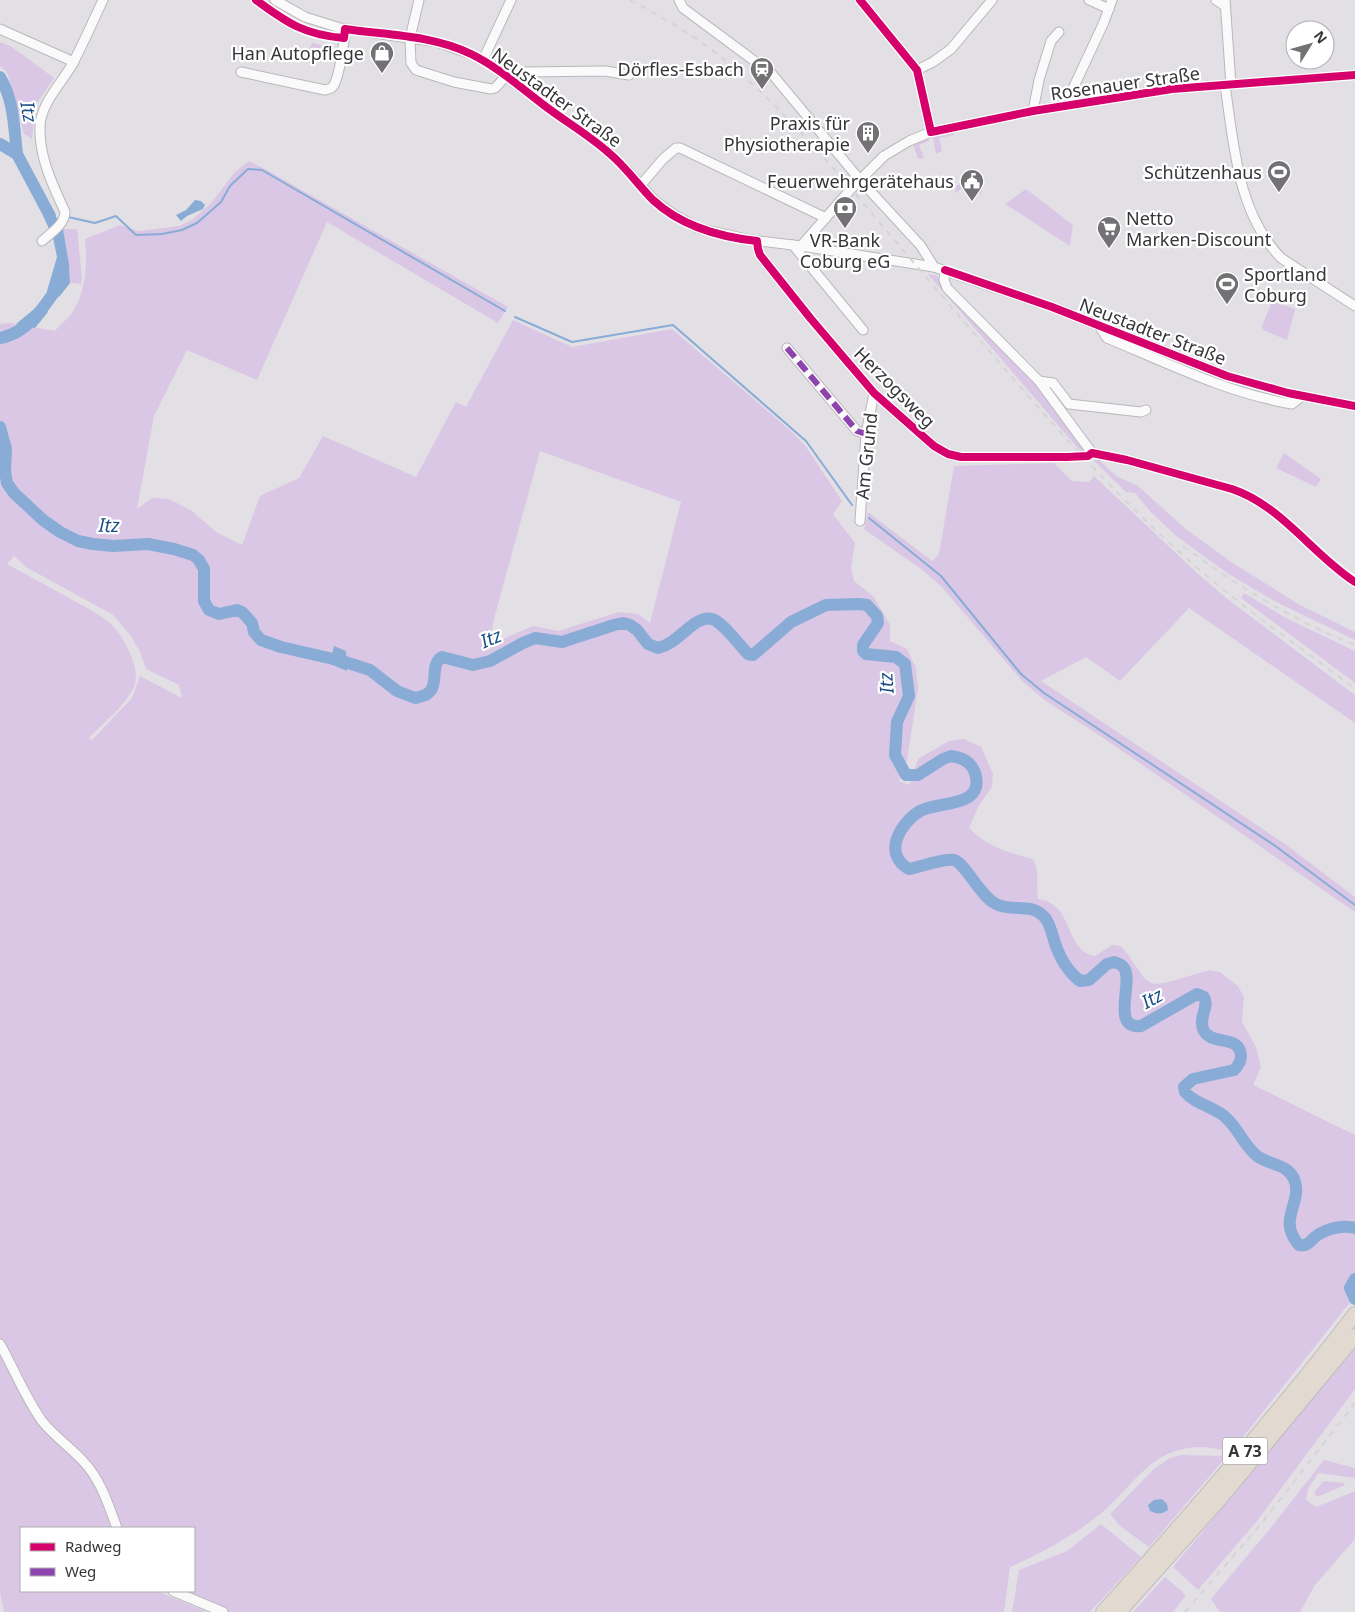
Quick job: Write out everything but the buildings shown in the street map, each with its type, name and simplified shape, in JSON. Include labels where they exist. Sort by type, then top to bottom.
[{"type":"highway","name":"A 73","points":[[1119,1612],[1133,1587],[1176,1532],[1275,1415],[1355,1314]]},
{"type":"highway","name":"A 73","points":[[1103,1612],[1133,1587],[1218,1501],[1355,1336]]},
{"type":"street","points":[[42,241],[64,218],[43,158],[40,120],[48,102],[74,62],[103,0]]},
{"type":"street","name":"Neustadter Straße","points":[[275,0],[305,17],[345,29],[452,46],[483,60],[597,142],[615,158],[655,201],[698,228],[757,241],[797,245],[934,267],[1005,290],[1227,376],[1302,396],[1355,406]]},
{"type":"street","points":[[483,60],[511,0]]},
{"type":"street","points":[[860,0],[917,70],[931,132]]},
{"type":"street","points":[[917,70],[933,62],[951,49],[992,0]]},
{"type":"street","points":[[1089,0],[1108,9]]},
{"type":"street","points":[[1071,104],[1070,95],[1112,0]]},
{"type":"street","points":[[1216,0],[1225,3],[1228,85],[1236,163],[1246,200],[1272,249],[1281,258],[1355,306]]},
{"type":"street","points":[[418,1],[410,38],[411,63],[416,70],[422,73],[454,82],[491,89],[526,72],[605,71],[630,75]]},
{"type":"street","points":[[679,2],[683,8],[772,74],[860,180],[921,246],[934,267]]},
{"type":"street","points":[[0,29],[74,62]]},
{"type":"street","points":[[241,72],[325,90],[331,89],[334,86],[339,67],[345,29]]},
{"type":"street","points":[[1033,111],[1039,80],[1051,41],[1059,32]]},
{"type":"street","name":"Rosenauer Straße","points":[[797,245],[826,218],[884,156],[894,148],[931,132],[1071,104],[1172,89],[1355,75]]},
{"type":"street","points":[[640,186],[663,158],[676,148],[680,148],[826,218]]},
{"type":"street","name":"Herzogsweg","points":[[757,241],[758,249],[766,262],[811,319],[874,392],[934,446],[948,454],[961,457],[1067,457]]},
{"type":"street","points":[[797,245],[863,330]]},
{"type":"street","points":[[945,270],[944,280],[949,291],[1039,381],[1092,453],[1128,460],[1232,489],[1262,502],[1272,511]]},
{"type":"street","points":[[787,348],[857,430],[866,434]]},
{"type":"street","points":[[1039,381],[1053,383],[1070,404],[1141,412],[1146,410]]},
{"type":"street","name":"Am Grund","points":[[860,521],[866,434],[874,392]]},
{"type":"street","points":[[0,1344],[23,1390],[42,1420],[51,1431],[84,1461],[96,1477],[117,1527]]},
{"type":"street","points":[[175,1592],[223,1612]]},
{"type":"shaded area","points":[[0,42],[12,47],[54,78],[35,106],[32,139],[24,134],[7,72],[0,66]]},
{"type":"shaded area","points":[[312,43],[321,45],[319,56],[308,52]]},
{"type":"shaded area","points":[[953,131],[954,135],[939,138],[942,151],[936,154],[933,136]]},
{"type":"shaded area","points":[[928,137],[929,141],[919,145],[924,158],[918,159],[913,144]]},
{"type":"shaded area","points":[[249,161],[508,307],[498,323],[327,222],[257,380],[187,350],[154,416],[137,509],[152,498],[169,499],[192,511],[216,532],[242,545],[260,496],[299,478],[323,436],[416,477],[456,402],[466,407],[513,320],[572,347],[672,329],[792,432],[806,447],[842,501],[833,514],[855,543],[851,568],[854,581],[874,597],[890,625],[890,641],[907,649],[916,668],[918,688],[907,761],[899,781],[910,785],[918,759],[949,741],[964,739],[981,747],[993,774],[992,787],[979,805],[969,828],[991,844],[1033,859],[1037,873],[1038,899],[1056,907],[1083,951],[1095,956],[1112,945],[1120,946],[1144,978],[1153,984],[1165,983],[1210,970],[1220,972],[1238,986],[1244,997],[1242,1022],[1256,1047],[1261,1067],[1253,1085],[1355,1135],[1355,1296],[1231,1452],[1204,1447],[1182,1449],[1168,1454],[1155,1462],[1088,1523],[1056,1544],[1010,1567],[1004,1612],[224,1612],[176,1592],[195,1592],[195,1527],[120,1527],[101,1480],[80,1452],[51,1429],[21,1379],[0,1338],[0,324],[10,323],[55,331],[73,311],[82,291],[86,266],[85,239],[120,225],[138,231],[179,226],[192,220],[212,202],[235,172]],"holes":[[[540,451],[681,502],[650,623],[638,614],[619,612],[558,631],[533,626],[489,645],[494,619]],[[14,556],[26,567],[113,615],[130,635],[140,652],[146,669],[179,685],[182,698],[140,676],[132,698],[92,740],[89,738],[121,706],[132,691],[136,677],[133,661],[126,644],[117,630],[102,617],[7,564]]]},
{"type":"shaded area","points":[[984,178],[984,182],[980,184],[982,192],[980,194],[971,184],[968,187],[965,185],[956,193],[955,191],[959,183],[972,180],[973,183]]},
{"type":"shaded area","points":[[1026,189],[1073,225],[1070,246],[1005,204]]},
{"type":"shaded area","points":[[63,229],[77,229],[82,277],[81,284],[70,283]]},
{"type":"shaded area","points":[[928,274],[937,276],[947,292],[1037,382],[1089,452],[1083,454]]},
{"type":"shaded area","points":[[1272,301],[1295,309],[1287,340],[1263,330],[1262,326]]},
{"type":"shaded area","points":[[1094,304],[1136,325],[1135,329],[1088,311]]},
{"type":"shaded area","points":[[1284,453],[1321,479],[1316,487],[1276,468]]},
{"type":"shaded area","points":[[1093,460],[1099,460],[1116,476],[1138,486],[1187,530],[1231,562],[1300,605],[1355,632],[1355,640],[1274,601],[1227,573],[1176,536],[1149,510],[1135,493],[1126,492]]},
{"type":"shaded area","points":[[1054,463],[1072,481],[1089,482],[1094,476],[1225,597],[1355,695],[1355,723],[1189,608],[1120,681],[1086,657],[1041,681],[1285,844],[1355,897],[1355,912],[1102,737],[1046,701],[1023,682],[940,585],[921,569],[864,529],[868,512],[932,561],[939,554],[954,466]]},
{"type":"shaded area","points":[[1244,593],[1286,618],[1355,651],[1355,683],[1241,598]]},
{"type":"shaded area","points":[[1355,1348],[1355,1389],[1257,1521],[1198,1590],[1173,1567]]},
{"type":"shaded area","points":[[0,1352],[15,1382],[46,1433],[75,1457],[95,1483],[113,1527],[20,1527],[20,1592],[159,1592],[207,1612],[4,1612],[0,1592]]},
{"type":"shaded area","points":[[1181,1455],[1227,1456],[1149,1547],[1120,1526],[1110,1514],[1155,1468],[1170,1458]]},
{"type":"shaded area","points":[[1324,1460],[1355,1468],[1355,1478],[1318,1473],[1308,1489],[1306,1500],[1316,1507],[1355,1491],[1355,1539],[1315,1585],[1300,1612],[1220,1612],[1211,1599]]},
{"type":"shaded area","points":[[1324,1481],[1344,1483],[1345,1485],[1317,1497],[1314,1492]]},
{"type":"shaded area","points":[[1101,1524],[1141,1557],[1090,1612],[1012,1612],[1019,1570],[1067,1551]]},
{"type":"shaded area","points":[[1165,1577],[1186,1595],[1173,1612],[1133,1612]]},
{"type":"water","points":[[195,200],[201,201],[205,205],[203,209],[187,216],[181,221],[176,215],[186,210]]},
{"type":"water","points":[[37,202],[48,202],[63,229],[70,283],[59,297],[47,291],[57,257],[53,238]]},
{"type":"water","points":[[39,305],[48,312],[35,328],[16,324]]},
{"type":"water","points":[[334,646],[346,651],[347,671],[330,664]]},
{"type":"water","points":[[1162,1499],[1167,1504],[1168,1510],[1159,1514],[1150,1511],[1148,1505],[1154,1500]]},
{"type":"waterway","name":"Itz","points":[[0,77],[11,105],[17,154]]},
{"type":"waterway","name":"Itz","points":[[0,144],[17,154],[50,216]]},
{"type":"waterway","points":[[68,217],[95,223],[116,216],[136,235],[162,234],[182,230],[197,223],[221,202],[230,186],[248,169],[262,170],[505,311]]},
{"type":"waterway","name":"Itz","points":[[0,338],[10,335],[28,324],[62,280]]},
{"type":"waterway","points":[[515,317],[572,342],[673,325],[806,441],[852,505]]},
{"type":"waterway","name":"Itz","points":[[0,427],[6,449],[5,471],[7,483],[14,493],[43,520],[60,532],[78,541],[93,544],[113,546],[148,544],[193,555],[199,560],[204,569],[204,601],[209,610],[219,614],[237,610],[242,612],[252,623],[254,632],[261,640],[370,670],[397,691],[415,698],[426,695],[431,690],[436,665],[442,657],[473,665],[490,661],[535,638],[562,642],[623,623],[637,630],[648,644],[658,648],[679,637],[697,622],[709,619],[717,621],[748,654],[753,655],[791,622],[826,605],[867,605],[877,616],[878,623],[863,645],[863,651],[866,654],[896,657],[905,664],[909,696],[897,722],[895,755],[906,775],[918,775],[951,756],[969,763],[975,773],[977,784],[974,792],[967,798],[920,811],[906,823],[897,839],[895,847],[901,863],[909,869],[938,861],[954,860],[963,867],[984,894],[996,904],[1009,908],[1035,910],[1046,919],[1064,963],[1080,981],[1089,980],[1107,964],[1114,962],[1121,965],[1124,968],[1127,983],[1125,1013],[1127,1020],[1132,1025],[1141,1026],[1197,994],[1204,997],[1206,1005],[1202,1022],[1204,1031],[1213,1038],[1236,1045],[1241,1058],[1234,1070],[1193,1079],[1184,1087],[1185,1092],[1229,1120],[1247,1146],[1256,1155],[1282,1167],[1291,1174],[1296,1187],[1296,1195],[1290,1227],[1299,1245],[1308,1244],[1319,1234],[1332,1229],[1341,1227],[1355,1228]]},
{"type":"waterway","points":[[869,518],[941,576],[1021,674],[1044,693],[1274,845],[1355,905]]},
{"type":"waterway","name":"Itz","points":[[1355,1279],[1350,1288],[1355,1299]]},
{"type":"railway","points":[[630,0],[696,38],[754,86],[818,151],[1045,415],[1135,511],[1208,577],[1355,689]]},
{"type":"railway","points":[[1183,546],[1224,575],[1266,601],[1310,625],[1355,645]]},
{"type":"railway","points":[[1185,1612],[1261,1524],[1355,1403]]},
{"type":"marked path","points":[[787,348],[857,431],[866,434]]},
{"type":"cycle path","points":[[256,0],[277,15],[307,31],[344,38],[345,29],[425,39],[456,48],[491,65],[601,146],[621,164],[653,200],[676,217],[715,233],[757,241],[760,255],[874,393],[934,446],[948,454],[961,457],[1067,457],[1088,456],[1092,453],[1127,460],[1232,489],[1250,497],[1282,519],[1339,571],[1355,582]]},
{"type":"cycle path","points":[[860,0],[917,70],[931,132],[1033,111],[1172,89],[1355,75]]},
{"type":"cycle path","points":[[945,270],[1052,307],[1227,376],[1288,393],[1355,406]]},
{"type":"place","name":"Han Autopflege","points":[[382,74]]},
{"type":"place","name":"Dörfles-Esbach","points":[[762,90]]},
{"type":"place","name":"Praxis für Physiotherapie","points":[[868,154]]},
{"type":"place","name":"Schützenhaus","points":[[1279,193]]},
{"type":"place","name":"Feuerwehrgerätehaus","points":[[972,202]]},
{"type":"place","name":"VR-Bank Coburg eG","points":[[845,229]]},
{"type":"place","name":"Netto Marken-Discount","points":[[1109,249]]},
{"type":"place","name":"Sportland Coburg","points":[[1227,305]]}]
